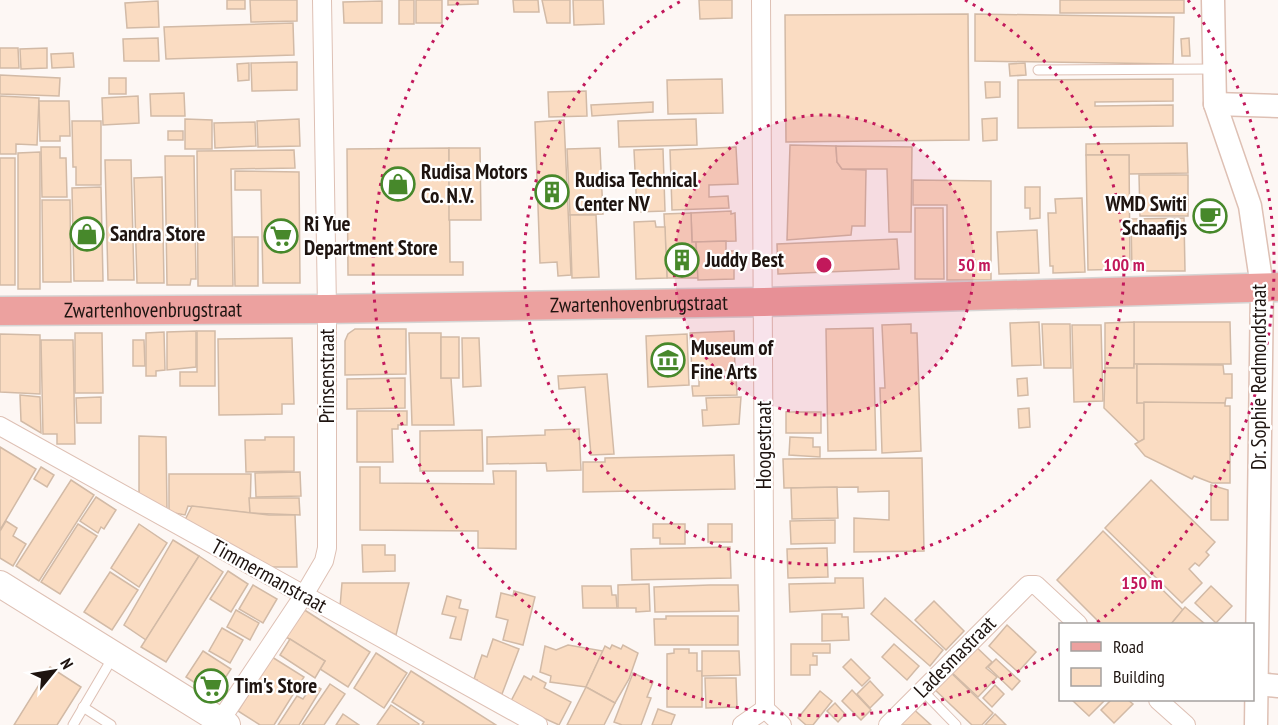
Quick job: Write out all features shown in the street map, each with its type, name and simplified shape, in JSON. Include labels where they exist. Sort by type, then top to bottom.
[{"type":"main road","name":"Zwartenhovenbrugstraat","points":[[0,311],[327,309],[764,302],[1270,287]]},
{"type":"main road","points":[[0,584],[224,723]]},
{"type":"street","name":"Prinsenstraat","points":[[224,723],[304,595],[324,561],[327,548],[327,309],[322,0]]},
{"type":"street","name":"Hoogestraat","points":[[761,0],[765,709]]},
{"type":"street","name":"Dr. Sophie Redmondstraat","points":[[1213,0],[1215,104],[1250,206],[1270,287],[1261,679],[1256,725]]},
{"type":"street","points":[[1215,104],[1278,106]]},
{"type":"street","name":"Timmermanstraat","points":[[0,426],[538,725]]},
{"type":"street","name":"Ladesmastraat","points":[[888,725],[1022,590],[1031,584],[1036,585],[1077,623]]},
{"type":"street","points":[[1160,701],[1186,725]]},
{"type":"street","points":[[742,725],[765,709],[782,725]]},
{"type":"lane","points":[[1038,70],[1214,69]]},
{"type":"lane","points":[[73,725],[115,655]]},
{"type":"lane","points":[[922,690],[956,725]]},
{"type":"lane","points":[[84,707],[111,725]]},
{"type":"building","points":[[227,0],[245,0],[245,9],[227,9]]},
{"type":"building","points":[[250,0],[297,0],[297,21],[251,22]]},
{"type":"building","points":[[399,0],[414,0],[414,24],[399,24]]},
{"type":"building","points":[[416,0],[442,0],[442,23],[416,23]]},
{"type":"building","points":[[448,0],[478,0],[478,4],[448,5]]},
{"type":"building","points":[[513,0],[538,0],[539,12],[514,12]]},
{"type":"building","points":[[542,0],[570,0],[570,23],[547,23]]},
{"type":"building","points":[[573,0],[603,0],[604,24],[574,25]]},
{"type":"building","points":[[699,0],[732,0],[732,18],[700,19]]},
{"type":"building","points":[[1060,0],[1184,0],[1184,13],[1060,13]]},
{"type":"building","points":[[158,1],[159,27],[127,28],[125,3]]},
{"type":"building","points":[[382,1],[382,23],[344,23],[343,2]]},
{"type":"building","points":[[968,14],[969,140],[786,142],[785,15]]},
{"type":"building","points":[[975,14],[1174,17],[1173,64],[975,61]]},
{"type":"building","points":[[293,23],[294,55],[166,59],[164,27]]},
{"type":"building","points":[[158,38],[159,61],[124,61],[123,39]]},
{"type":"building","points":[[1189,38],[1190,56],[1182,56],[1181,39]]},
{"type":"building","points":[[0,48],[18,48],[19,68],[0,68]]},
{"type":"building","points":[[47,48],[47,68],[21,69],[20,49]]},
{"type":"building","points":[[73,53],[74,67],[52,68],[51,54]]},
{"type":"building","points":[[297,62],[297,90],[252,91],[251,63]]},
{"type":"building","points":[[249,63],[249,80],[238,81],[237,64]]},
{"type":"building","points":[[1025,63],[1026,75],[1010,76],[1009,64]]},
{"type":"building","points":[[0,75],[60,78],[59,96],[0,94]]},
{"type":"building","points":[[109,78],[126,78],[126,94],[109,94]]},
{"type":"building","points":[[722,79],[723,113],[668,114],[667,80]]},
{"type":"building","points":[[1173,79],[1173,101],[1095,102],[1095,106],[1173,105],[1173,126],[1018,128],[1018,80]]},
{"type":"building","points":[[985,82],[1000,82],[1000,97],[986,98]]},
{"type":"building","points":[[586,91],[587,116],[549,117],[548,92]]},
{"type":"building","points":[[184,93],[185,116],[151,116],[150,94]]},
{"type":"building","points":[[0,96],[39,98],[37,145],[16,144],[16,154],[0,154]]},
{"type":"building","points":[[138,96],[139,123],[103,125],[102,98]]},
{"type":"building","points":[[39,101],[69,101],[70,136],[60,136],[60,141],[40,141]]},
{"type":"building","points":[[653,102],[653,112],[592,116],[591,105]]},
{"type":"building","points":[[997,118],[997,140],[983,141],[982,119]]},
{"type":"building","points":[[185,119],[212,120],[212,149],[185,149]]},
{"type":"building","points":[[299,119],[300,146],[258,147],[257,121]]},
{"type":"building","points":[[696,119],[697,145],[619,147],[618,121]]},
{"type":"building","name":"Rudisa Technical Center NV","points":[[564,120],[571,275],[558,276],[557,262],[540,263],[535,122]]},
{"type":"building","points":[[72,121],[101,121],[101,185],[76,185],[76,167],[73,167]]},
{"type":"building","points":[[255,122],[256,146],[215,148],[214,123]]},
{"type":"building","points":[[168,131],[183,131],[183,140],[168,140]]},
{"type":"building","points":[[1187,143],[1188,173],[1129,174],[1129,155],[1086,155],[1086,144]]},
{"type":"building","points":[[790,145],[836,146],[837,162],[842,169],[866,170],[865,226],[852,226],[851,235],[787,240]]},
{"type":"building","points":[[836,146],[912,147],[911,232],[889,232],[887,169],[842,169],[837,162]]},
{"type":"building","points":[[41,147],[60,147],[60,158],[66,158],[67,197],[42,197]]},
{"type":"building","points":[[736,147],[738,184],[709,185],[709,197],[728,196],[729,208],[672,210],[670,150]]},
{"type":"building","name":"Rudisa Motors Co. N.V.","points":[[449,148],[450,262],[463,262],[463,275],[348,275],[347,149]]},
{"type":"building","points":[[449,148],[480,148],[481,220],[449,220]]},
{"type":"building","points":[[600,148],[603,214],[570,215],[567,149]]},
{"type":"building","points":[[663,149],[665,211],[637,212],[634,150]]},
{"type":"building","points":[[294,150],[295,168],[231,169],[233,286],[198,286],[197,151]]},
{"type":"building","points":[[40,152],[40,289],[18,289],[18,153]]},
{"type":"building","points":[[1086,155],[1129,155],[1130,269],[1088,270]]},
{"type":"building","points":[[165,156],[194,156],[196,279],[191,279],[190,285],[167,285]]},
{"type":"building","points":[[0,158],[15,158],[15,285],[0,285]]},
{"type":"building","points":[[105,160],[131,160],[134,280],[108,280]]},
{"type":"building","name":"Ri Yue Department Store","points":[[235,171],[299,172],[300,283],[263,283],[261,190],[235,190]]},
{"type":"building","points":[[1139,175],[1188,175],[1188,216],[1140,216]]},
{"type":"building","points":[[162,177],[164,283],[137,283],[134,178]]},
{"type":"building","points":[[913,180],[991,181],[991,280],[947,280],[947,205],[913,205]]},
{"type":"building","name":"Sandra Store","points":[[101,187],[103,281],[74,281],[72,188]]},
{"type":"building","points":[[1025,187],[1040,187],[1040,218],[1030,219],[1030,208],[1025,208]]},
{"type":"building","points":[[1082,198],[1085,272],[1053,273],[1053,266],[1050,266],[1048,213],[1056,213],[1055,199]]},
{"type":"building","points":[[42,200],[70,200],[71,282],[43,282]]},
{"type":"building","points":[[915,208],[943,208],[944,279],[915,279]]},
{"type":"building","points":[[731,211],[731,214],[735,213],[736,241],[692,242],[691,213]]},
{"type":"building","name":"Juddy Best","points":[[691,213],[692,242],[696,242],[698,278],[667,278],[664,214]]},
{"type":"building","points":[[570,215],[596,215],[599,277],[572,278]]},
{"type":"building","points":[[1184,218],[1185,271],[1132,271],[1131,219]]},
{"type":"building","points":[[655,221],[656,227],[665,227],[667,278],[636,279],[634,222]]},
{"type":"building","points":[[1037,230],[1039,273],[999,274],[997,232]]},
{"type":"building","points":[[234,237],[258,237],[258,286],[235,286]]},
{"type":"building","points":[[897,239],[899,269],[778,274],[777,244]]},
{"type":"building","points":[[726,241],[726,251],[734,251],[734,279],[698,280],[696,242]]},
{"type":"building","points":[[1039,322],[1041,365],[1012,366],[1010,323]]},
{"type":"building","points":[[1134,322],[1230,322],[1231,364],[1134,364]]},
{"type":"building","points":[[1134,322],[1134,368],[1105,368],[1105,323]]},
{"type":"building","points":[[911,324],[911,333],[917,333],[921,451],[882,453],[880,388],[885,388],[882,325]]},
{"type":"building","points":[[1042,324],[1070,324],[1071,368],[1044,368]]},
{"type":"building","points":[[1072,325],[1101,325],[1103,401],[1074,402]]},
{"type":"building","points":[[873,328],[876,450],[828,451],[826,329]]},
{"type":"building","points":[[355,329],[406,329],[406,374],[345,375],[345,341],[348,334]]},
{"type":"building","points":[[196,331],[196,367],[167,370],[167,332]]},
{"type":"building","points":[[197,331],[215,331],[215,386],[180,386],[180,372],[197,372]]},
{"type":"building","points":[[734,331],[735,370],[692,372],[690,333]]},
{"type":"building","points":[[164,332],[165,370],[156,371],[156,376],[146,376],[146,333]]},
{"type":"building","points":[[75,333],[102,333],[103,393],[75,393]]},
{"type":"building","points":[[409,333],[441,333],[441,378],[451,378],[454,425],[412,425]]},
{"type":"building","points":[[0,334],[40,335],[40,394],[0,392]]},
{"type":"building","name":"Museum of Fine Arts","points":[[687,334],[689,385],[648,387],[646,336]]},
{"type":"building","points":[[441,337],[459,337],[459,378],[441,378]]},
{"type":"building","points":[[292,338],[294,404],[282,404],[282,414],[219,415],[218,339]]},
{"type":"building","points":[[462,338],[479,338],[481,386],[463,387]]},
{"type":"building","points":[[41,340],[73,340],[75,444],[57,444],[57,434],[43,434]]},
{"type":"building","points":[[133,340],[144,340],[145,366],[133,366]]},
{"type":"building","points":[[1134,364],[1137,364],[1137,403],[1144,402],[1144,439],[1139,442],[1104,408],[1105,368],[1134,368]]},
{"type":"building","points":[[1137,364],[1223,365],[1224,374],[1232,374],[1232,398],[1226,398],[1225,403],[1137,403]]},
{"type":"building","points":[[607,374],[614,454],[591,455],[585,387],[559,389],[558,376]]},
{"type":"building","points":[[736,376],[737,395],[693,396],[692,386],[699,386],[699,377]]},
{"type":"building","points":[[405,378],[405,408],[347,409],[347,379]]},
{"type":"building","points":[[1027,378],[1028,395],[1018,396],[1017,379]]},
{"type":"building","points":[[20,395],[40,397],[41,433],[21,421]]},
{"type":"building","points":[[101,397],[101,423],[77,423],[76,398]]},
{"type":"building","points":[[741,397],[739,424],[703,426],[702,410],[707,410],[706,398]]},
{"type":"building","points":[[1144,402],[1225,403],[1225,406],[1230,406],[1230,483],[1212,483],[1194,476],[1192,479],[1145,456],[1135,444],[1144,439]]},
{"type":"building","points":[[1029,408],[1030,427],[1019,428],[1018,409]]},
{"type":"building","points":[[357,411],[407,411],[407,425],[398,425],[398,429],[392,429],[393,462],[357,462]]},
{"type":"building","points":[[786,412],[821,412],[821,433],[786,433]]},
{"type":"building","points":[[579,429],[581,470],[547,471],[546,463],[487,464],[487,437],[545,435],[545,430]]},
{"type":"building","points":[[482,430],[483,471],[420,471],[420,431]]},
{"type":"building","points":[[139,436],[166,437],[167,512],[139,499]]},
{"type":"building","points":[[265,437],[294,437],[294,471],[246,472],[245,440],[265,440]]},
{"type":"building","points":[[790,437],[813,438],[813,447],[820,447],[820,457],[789,455]]},
{"type":"building","points":[[0,447],[36,469],[0,530]]},
{"type":"building","points":[[734,455],[735,489],[583,492],[583,462],[605,462],[605,458]]},
{"type":"building","points":[[922,458],[924,551],[854,552],[854,518],[889,520],[889,491],[858,492],[858,487],[784,488],[783,459]]},
{"type":"building","points":[[41,467],[54,475],[47,487],[34,479]]},
{"type":"building","points":[[360,467],[380,467],[380,483],[494,484],[493,471],[516,471],[516,549],[478,548],[478,531],[360,530]]},
{"type":"building","points":[[300,472],[301,496],[256,497],[255,473]]},
{"type":"building","points":[[169,474],[251,474],[250,513],[188,506],[185,515],[169,512]]},
{"type":"building","points":[[71,480],[94,495],[39,581],[16,566]]},
{"type":"building","points":[[1151,480],[1215,542],[1206,552],[1209,555],[1199,566],[1195,563],[1189,569],[1202,583],[1182,603],[1105,528]]},
{"type":"building","points":[[1211,485],[1228,490],[1228,520],[1211,520]]},
{"type":"building","points":[[837,487],[838,518],[792,519],[791,488]]},
{"type":"building","points":[[96,497],[116,510],[104,529],[101,527],[98,533],[80,521]]},
{"type":"building","points":[[249,498],[299,498],[300,515],[250,513]]},
{"type":"building","points":[[192,506],[269,515],[295,515],[297,567],[267,567],[184,522]]},
{"type":"building","points":[[835,520],[835,543],[791,544],[790,521]]},
{"type":"building","points":[[6,521],[17,528],[13,536],[26,544],[13,566],[0,558],[0,531]]},
{"type":"building","points":[[78,524],[97,536],[60,594],[41,582]]},
{"type":"building","points":[[139,524],[167,543],[139,587],[111,568]]},
{"type":"building","points":[[653,524],[685,524],[685,544],[660,544],[660,538],[653,538]]},
{"type":"building","points":[[708,524],[732,524],[732,542],[708,542]]},
{"type":"building","points":[[1103,531],[1183,610],[1172,623],[1100,623],[1057,580]]},
{"type":"building","points":[[173,540],[199,556],[146,640],[124,625]]},
{"type":"building","points":[[362,545],[385,545],[385,555],[395,555],[395,571],[363,572]]},
{"type":"building","points":[[730,547],[731,578],[632,580],[631,549]]},
{"type":"building","points":[[827,548],[828,577],[788,578],[787,549]]},
{"type":"building","points":[[199,556],[223,572],[166,662],[141,647]]},
{"type":"building","points":[[228,571],[248,584],[231,612],[210,599]]},
{"type":"building","points":[[110,572],[138,590],[112,630],[84,612]]},
{"type":"building","points":[[835,578],[863,578],[864,608],[790,612],[789,584],[835,583]]},
{"type":"building","points":[[342,583],[409,583],[396,635],[340,607]]},
{"type":"building","points":[[649,584],[650,611],[636,612],[636,608],[618,608],[618,585]]},
{"type":"building","points":[[253,585],[277,599],[263,623],[239,609]]},
{"type":"building","points":[[738,585],[739,611],[655,612],[654,587]]},
{"type":"building","points":[[582,586],[611,586],[612,595],[616,595],[617,608],[583,608]]},
{"type":"building","points":[[1211,586],[1232,606],[1216,623],[1195,603]]},
{"type":"building","points":[[514,591],[535,597],[523,645],[503,640],[508,620],[496,617],[501,593],[513,596]]},
{"type":"building","points":[[447,596],[461,600],[459,608],[468,610],[461,640],[450,638],[456,617],[442,614]]},
{"type":"building","points":[[885,598],[943,650],[930,666],[871,614]]},
{"type":"building","points":[[934,601],[964,631],[946,650],[915,620]]},
{"type":"building","points":[[1185,607],[1204,623],[1172,623]]},
{"type":"building","points":[[303,609],[370,652],[348,687],[320,669],[325,661],[286,637]]},
{"type":"building","points":[[236,610],[259,623],[250,640],[227,627]]},
{"type":"building","points":[[822,614],[842,614],[842,617],[848,617],[849,640],[822,641]]},
{"type":"building","points":[[666,616],[738,616],[738,645],[655,645],[654,619],[666,619]]},
{"type":"building","points":[[1007,625],[1036,652],[1018,672],[989,646]]},
{"type":"building","points":[[222,628],[243,640],[230,663],[209,651]]},
{"type":"building","points":[[290,639],[325,661],[315,678],[280,655]]},
{"type":"building","points":[[493,639],[519,649],[502,694],[475,683],[477,680],[474,679],[482,655],[487,657]]},
{"type":"building","points":[[971,642],[992,662],[986,668],[997,677],[978,697],[947,668]]},
{"type":"building","points":[[791,644],[830,644],[830,653],[813,653],[813,656],[817,656],[817,665],[810,665],[810,675],[791,675]]},
{"type":"building","points":[[894,644],[919,666],[907,680],[882,657]]},
{"type":"building","points":[[568,645],[603,651],[586,687],[550,682],[551,676],[540,672],[545,646],[556,650]]},
{"type":"building","points":[[612,645],[621,649],[623,645],[638,653],[629,679],[615,703],[586,687],[605,646],[610,649]]},
{"type":"building","points":[[674,649],[689,649],[689,653],[697,653],[697,671],[702,671],[702,707],[667,707],[667,654],[674,653]]},
{"type":"building","points":[[203,651],[231,669],[214,695],[186,677]]},
{"type":"building","points":[[702,651],[739,651],[740,675],[702,676]]},
{"type":"building","points":[[376,653],[407,673],[384,708],[354,688]]},
{"type":"building","points":[[272,657],[304,677],[274,725],[260,725],[238,711]]},
{"type":"building","points":[[851,659],[870,678],[862,686],[843,667]]},
{"type":"building","points":[[996,659],[1020,681],[1012,690],[988,667]]},
{"type":"building","points":[[50,667],[81,687],[57,725],[14,725]]},
{"type":"building","points":[[948,670],[993,713],[982,725],[972,725],[932,687]]},
{"type":"building","points":[[411,671],[496,725],[422,725],[424,722],[392,702]]},
{"type":"building","points":[[633,673],[653,682],[647,697],[651,698],[641,725],[622,725],[614,722]]},
{"type":"building","points":[[524,676],[531,680],[533,676],[546,683],[544,688],[571,702],[559,725],[510,703]]},
{"type":"building","points":[[705,678],[736,678],[737,707],[706,708]]},
{"type":"building","points":[[870,681],[883,695],[870,708],[857,694]]},
{"type":"building","points":[[313,684],[321,689],[299,725],[278,725],[297,696],[303,699]]},
{"type":"building","points":[[330,684],[345,694],[324,725],[302,725]]},
{"type":"building","points":[[995,685],[1004,694],[992,707],[983,698]]},
{"type":"building","points":[[586,687],[615,703],[604,725],[567,725]]},
{"type":"building","points":[[852,690],[871,710],[861,720],[842,701]]},
{"type":"building","points":[[820,691],[832,701],[813,725],[806,725],[798,718]]},
{"type":"building","points":[[1073,701],[1104,701],[1089,716]]},
{"type":"building","points":[[1110,701],[1129,701],[1133,704],[1114,723],[1101,710]]},
{"type":"building","points":[[835,703],[845,714],[838,722],[827,711]]},
{"type":"building","points":[[391,705],[419,724],[377,725]]},
{"type":"building","points":[[909,705],[931,725],[890,725]]},
{"type":"building","points":[[658,709],[675,715],[671,725],[652,725]]},
{"type":"building","points":[[343,714],[359,725],[336,725]]},
{"type":"building","points":[[995,714],[1006,725],[985,725]]},
{"type":"place","name":"Rudisa Motors Co. N.V.","points":[[398,184]]},
{"type":"place","name":"Rudisa Technical Center NV","points":[[552,192]]},
{"type":"place","name":"WMD Switi Schaafijs","points":[[1210,216]]},
{"type":"place","name":"Sandra Store","points":[[87,234]]},
{"type":"place","name":"Ri Yue Department Store","points":[[281,236]]},
{"type":"place","name":"Juddy Best","points":[[682,260]]},
{"type":"place","name":"Museum of Fine Arts","points":[[668,360]]},
{"type":"place","name":"Tim's Store","points":[[211,686]]}]
